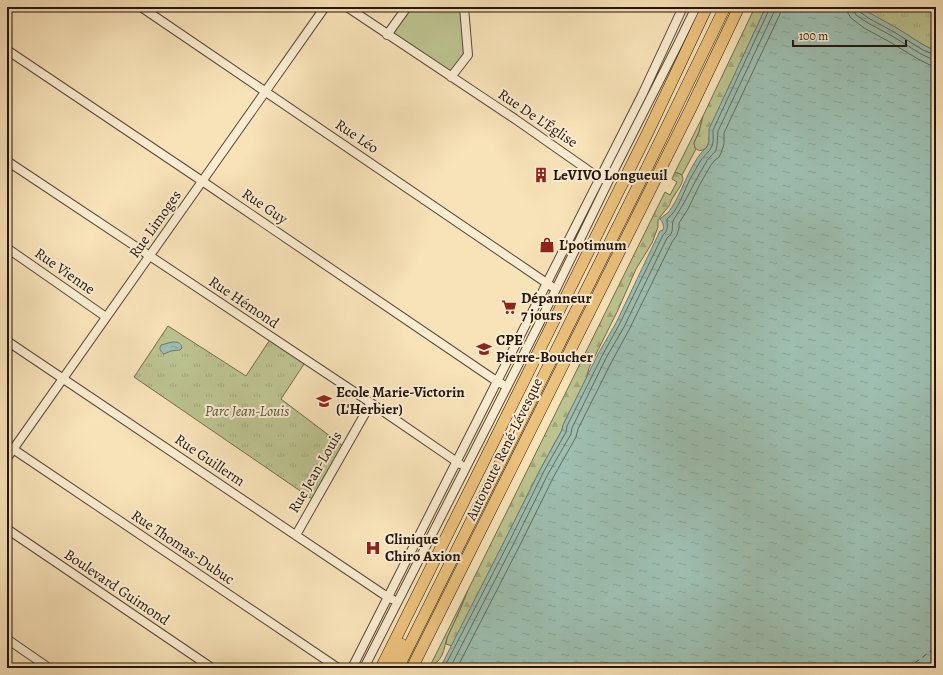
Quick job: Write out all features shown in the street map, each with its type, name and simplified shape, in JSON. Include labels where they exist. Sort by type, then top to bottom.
[{"type":"highway","points":[[381,668],[648,132],[707,7]]},
{"type":"highway","points":[[389,668],[664,115],[716,7]]},
{"type":"highway","name":"Autoroute René-Lévesque","points":[[398,668],[725,7]]},
{"type":"highway","name":"Autoroute René-Lévesque","points":[[412,668],[739,7]]},
{"type":"street","name":"Rue Léo","points":[[142,7],[556,289]]},
{"type":"street","name":"Rue Limoges","points":[[7,458],[325,7]]},
{"type":"street","name":"Rue De L'Église","points":[[347,7],[608,182]]},
{"type":"street","points":[[387,35],[407,7]]},
{"type":"street","points":[[451,77],[468,55],[464,7]]},
{"type":"street","points":[[352,668],[642,95],[684,7]]},
{"type":"street","points":[[364,668],[556,289],[696,7]]},
{"type":"street","name":"Rue Guy","points":[[7,50],[497,381],[507,386]]},
{"type":"street","name":"Rue Hémond","points":[[7,160],[465,468]]},
{"type":"street","name":"Rue Vienne","points":[[7,248],[106,317]]},
{"type":"street","name":"Rue Guillerm","points":[[7,341],[388,597],[398,602]]},
{"type":"street","name":"Rue Jean-Louis","points":[[296,534],[370,403]]},
{"type":"street","name":"Rue Thomas-Dubuc","points":[[13,449],[338,668]]},
{"type":"street","name":"Boulevard Guimond","points":[[7,529],[212,668]]},
{"type":"street","points":[[7,639],[49,668]]},
{"type":"green space","points":[[407,7],[464,7],[468,55],[451,77],[387,35]]},
{"type":"green space","points":[[755,7],[766,7],[723,100],[709,137],[707,147],[702,150],[698,150],[695,148],[694,143],[699,132],[703,116]]},
{"type":"green space","points":[[860,7],[924,7],[936,17],[936,51],[873,16]]},
{"type":"green space","points":[[703,116],[699,132],[694,143],[696,149],[682,175],[675,172]]},
{"type":"green space","points":[[675,172],[682,175],[683,179],[681,185],[658,221],[658,227],[652,243],[636,269],[618,310],[589,368],[586,380],[563,425],[562,430],[540,470],[452,646],[446,644],[447,638],[468,590],[665,192],[670,195],[677,182],[672,179]]},
{"type":"green space","name":"Parc Jean-Louis","points":[[168,326],[246,376],[271,338],[306,361],[281,399],[343,446],[312,499],[134,377]]},
{"type":"green space","points":[[468,590],[447,638],[442,655],[437,662],[431,664]]},
{"type":"water","points":[[766,7],[860,7],[936,51],[936,668],[440,668],[540,470],[562,430],[563,425],[598,354],[616,323],[660,231],[663,230],[663,224],[660,219],[669,212],[697,158],[707,147],[709,142],[709,129]]},
{"type":"water","points":[[172,342],[180,343],[182,348],[180,350],[171,351],[164,354],[160,350],[161,345]]},
{"type":"ferry route","points":[[908,668],[936,647]]},
{"type":"place","name":"LeVIVO Longueuil","points":[[541,175]]},
{"type":"place","name":"L'potimum","points":[[547,245]]},
{"type":"place","name":"Dépanneur 7 jours","points":[[509,307]]},
{"type":"place","name":"CPE Pierre-Boucher","points":[[484,349]]},
{"type":"place","name":"Ecole Marie-Victorin (L'Herbier)","points":[[324,401]]},
{"type":"place","name":"Clinique Chiro Axion","points":[[373,548]]}]
